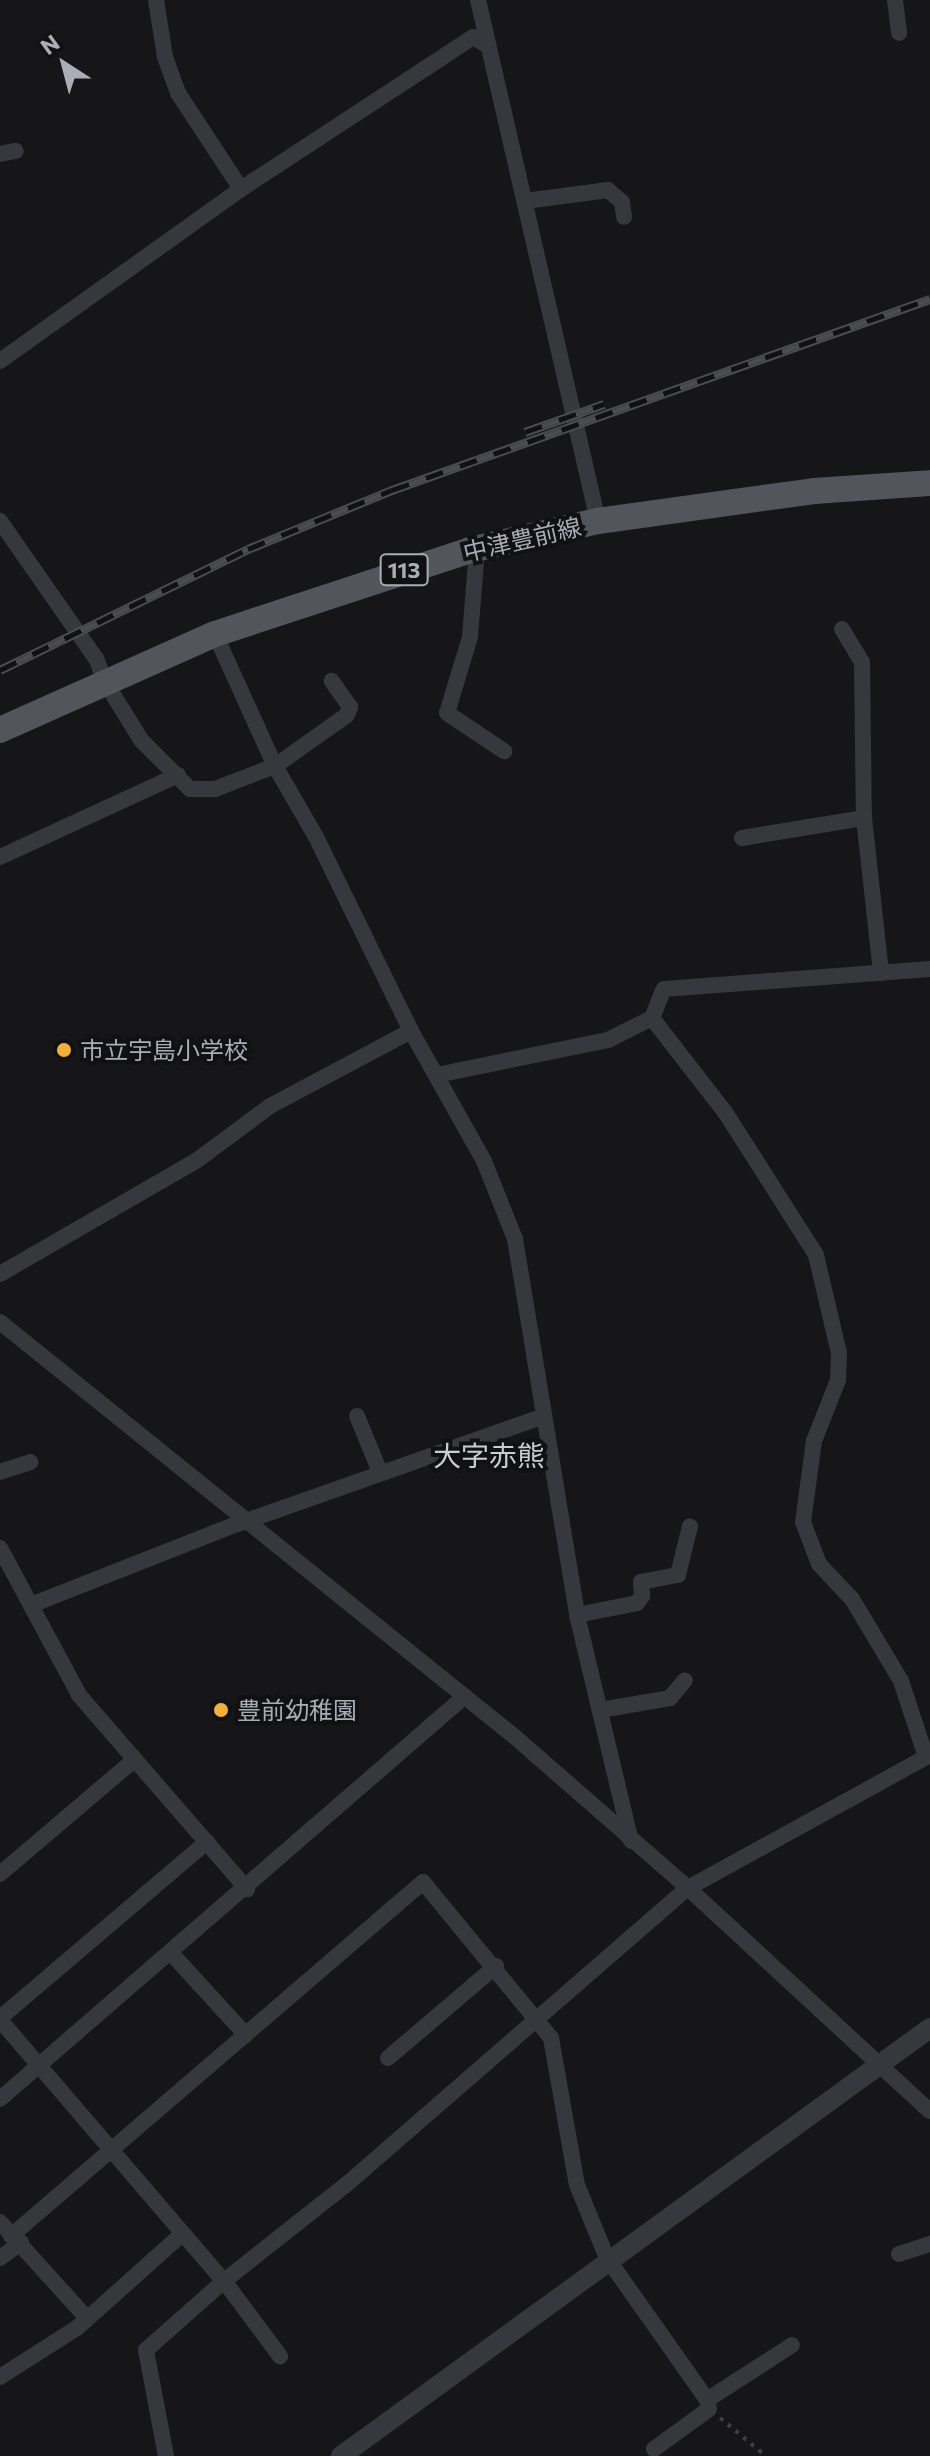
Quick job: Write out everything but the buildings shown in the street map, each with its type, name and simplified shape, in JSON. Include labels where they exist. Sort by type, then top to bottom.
[{"type":"main road","name":"中津豊前線","points":[[0,730],[104,680],[215,634],[477,548],[598,521],[814,491],[930,483]]},
{"type":"street","points":[[156,0],[165,57],[178,93],[241,189]]},
{"type":"street","points":[[478,0],[598,521]]},
{"type":"street","points":[[895,0],[899,33]]},
{"type":"street","points":[[0,361],[241,189],[473,37],[488,46]]},
{"type":"street","points":[[525,201],[608,190],[622,202],[624,217]]},
{"type":"street","points":[[0,521],[97,660],[104,680],[141,740],[190,789],[215,789],[275,766],[347,715],[350,707],[332,681]]},
{"type":"street","points":[[477,548],[470,637],[447,713],[504,751]]},
{"type":"street","points":[[842,629],[862,662],[864,818],[881,973]]},
{"type":"street","points":[[215,634],[275,766],[316,837],[411,1031],[484,1161],[515,1239],[577,1615],[631,1841]]},
{"type":"street","points":[[0,857],[178,775]]},
{"type":"street","points":[[742,838],[864,818]]},
{"type":"street","points":[[437,1075],[608,1040],[652,1018],[664,989],[930,969]]},
{"type":"street","points":[[166,2456],[146,2350],[224,2281],[347,2184],[688,1888],[928,1756],[901,1681],[852,1599],[819,1564],[803,1522],[814,1441],[838,1380],[839,1353],[816,1255],[725,1112],[652,1018]]},
{"type":"street","points":[[0,1274],[196,1161],[270,1106],[411,1031]]},
{"type":"street","points":[[0,1322],[465,1696],[688,1888],[930,2111]]},
{"type":"street","points":[[357,1416],[380,1472]]},
{"type":"street","points":[[31,1605],[380,1472],[544,1416]]},
{"type":"street","points":[[0,1472],[30,1462]]},
{"type":"street","points":[[577,1615],[637,1603],[642,1596],[641,1582],[678,1575],[690,1526]]},
{"type":"street","points":[[0,1548],[79,1695],[247,1889]]},
{"type":"street","points":[[600,1710],[670,1698],[685,1680]]},
{"type":"street","points":[[0,2099],[247,1889],[465,1696]]},
{"type":"street","points":[[0,1874],[135,1759]]},
{"type":"street","points":[[207,1842],[0,2019],[224,2281],[280,2356]]},
{"type":"street","points":[[0,2258],[112,2150],[423,1882],[540,2018],[551,2038],[577,2185],[607,2258],[708,2404]]},
{"type":"street","points":[[171,1953],[246,2035]]},
{"type":"street","points":[[388,2058],[496,1966]]},
{"type":"street","points":[[341,2456],[607,2258],[930,2028]]},
{"type":"street","points":[[0,2222],[85,2316]]},
{"type":"street","points":[[0,2377],[77,2328],[85,2316],[182,2234]]},
{"type":"street","points":[[899,2254],[930,2244]]},
{"type":"street","points":[[653,2454],[708,2404],[792,2345]]},
{"type":"path","points":[[708,2404],[766,2456]]},
{"type":"railway","points":[[0,670],[248,549],[392,490],[930,299]]},
{"type":"railway","points":[[525,432],[604,404]]},
{"type":"place","name":"市立宇島小学校","points":[[64,1050]]},
{"type":"place","name":"豊前幼稚園","points":[[221,1710]]},
{"type":"district","name":"大字赤熊","points":[[489,1455]]}]
